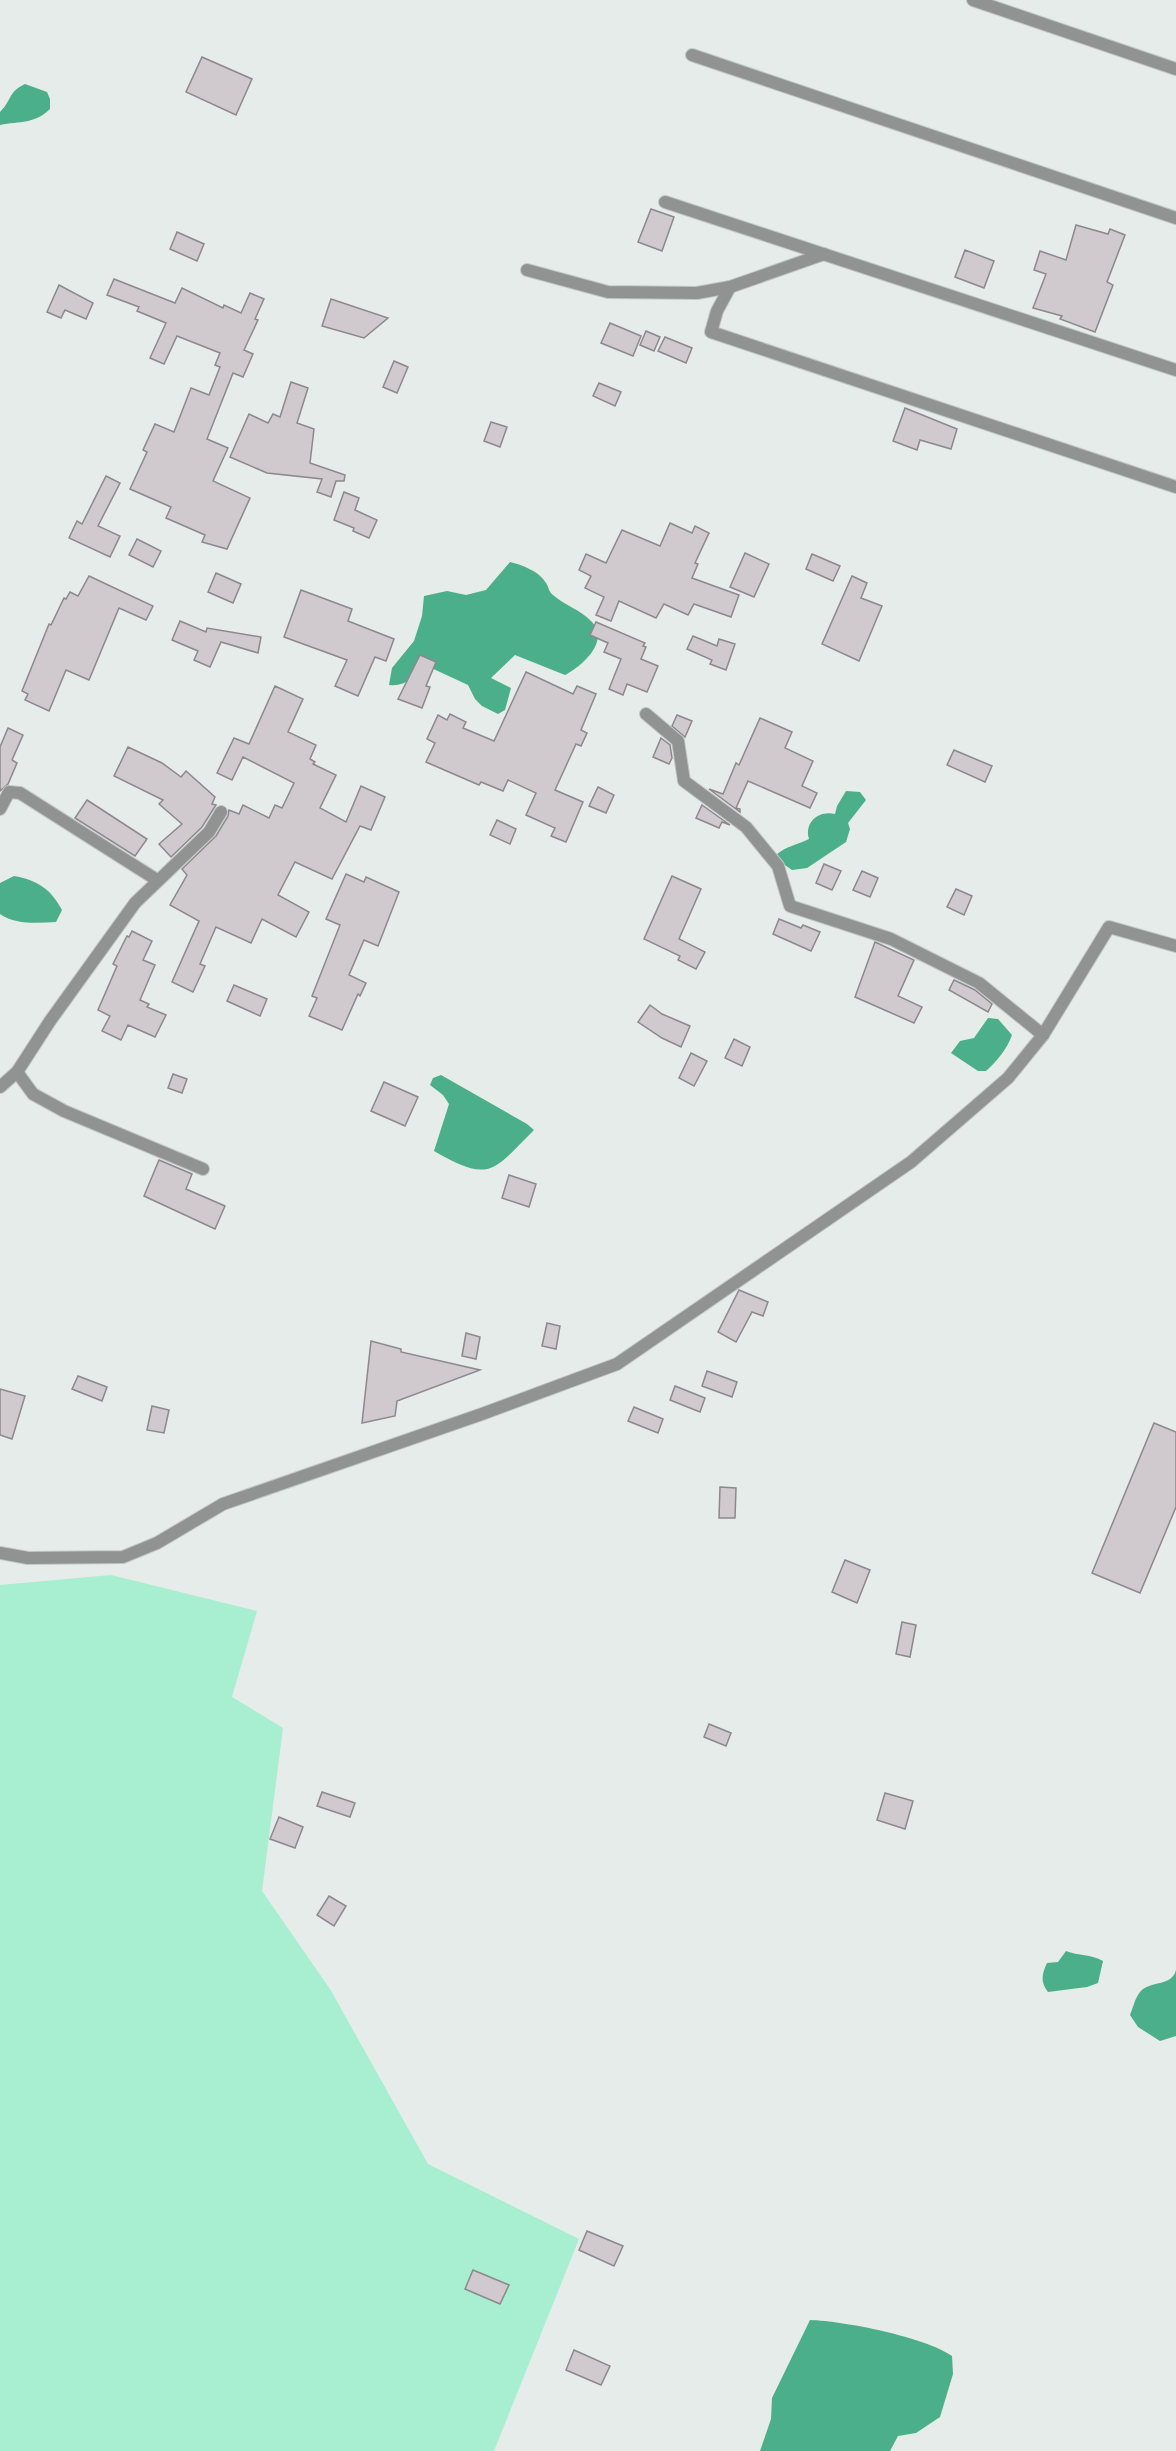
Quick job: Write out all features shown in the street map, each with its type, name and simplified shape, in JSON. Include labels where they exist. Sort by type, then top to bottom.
[{"type":"street","points":[[973,0],[1176,69]]},
{"type":"street","points":[[692,56],[1176,218]]},
{"type":"street","points":[[665,202],[1176,370]]},
{"type":"street","points":[[527,270],[608,292],[698,293],[730,287],[824,254]]},
{"type":"street","points":[[730,287],[717,311],[711,332],[1176,487]]},
{"type":"street","points":[[646,714],[678,741],[684,780],[746,827],[778,866],[790,906],[891,939],[979,983],[1043,1035]]},
{"type":"street","points":[[0,809],[9,792],[20,794],[157,880]]},
{"type":"street","points":[[0,1087],[17,1072],[50,1021],[135,903],[209,831],[221,812]]},
{"type":"street","points":[[0,1553],[28,1558],[123,1557],[157,1543],[223,1504],[482,1414],[617,1364],[910,1162],[1008,1078],[1043,1035],[1108,927],[1176,946]]},
{"type":"street","points":[[17,1072],[33,1094],[64,1111],[203,1169]]},
{"type":"shaded area","points":[[25,84],[47,92],[50,109],[33,120],[0,125],[0,112],[13,93]]},
{"type":"shaded area","points":[[510,562],[535,572],[543,579],[553,595],[591,621],[598,637],[596,645],[586,659],[565,675],[515,655],[491,678],[511,688],[505,710],[498,714],[482,706],[475,699],[468,685],[427,666],[405,683],[389,685],[392,668],[414,641],[422,616],[424,596],[447,591],[466,595],[486,590]]},
{"type":"shaded area","points":[[846,791],[860,792],[866,800],[848,823],[850,829],[846,842],[807,868],[792,870],[782,863],[776,855],[809,839],[809,827],[814,819],[823,814],[835,814]]},
{"type":"shaded area","points":[[14,876],[36,883],[53,896],[62,910],[56,922],[20,922],[0,914],[0,883]]},
{"type":"shaded area","points":[[988,1018],[998,1019],[1012,1035],[994,1063],[986,1071],[978,1071],[951,1053],[960,1041],[974,1038]]},
{"type":"shaded area","points":[[441,1075],[534,1130],[509,1156],[489,1168],[467,1167],[434,1151],[449,1104],[443,1095],[430,1085],[433,1078]]},
{"type":"shaded area","points":[[111,1575],[257,1611],[232,1697],[283,1728],[262,1891],[330,1989],[428,2164],[579,2239],[494,2451],[0,2451],[0,1585]]},
{"type":"shaded area","points":[[1066,1951],[1103,1961],[1098,1983],[1087,1987],[1048,1992],[1043,1978],[1047,1963],[1058,1962]]},
{"type":"shaded area","points":[[1176,1970],[1176,2036],[1160,2041],[1138,2027],[1130,2015],[1135,2000],[1144,1988],[1170,1979]]},
{"type":"shaded area","points":[[810,2320],[843,2323],[884,2331],[923,2342],[952,2356],[953,2374],[940,2417],[916,2433],[898,2436],[890,2451],[760,2451],[771,2419],[772,2398]]},
{"type":"building","points":[[202,57],[252,79],[236,115],[186,92]]},
{"type":"building","points":[[651,209],[674,217],[662,251],[638,242]]},
{"type":"building","points":[[1076,225],[1108,234],[1110,229],[1125,235],[1107,282],[1113,285],[1095,332],[1060,319],[1062,316],[1033,308],[1046,274],[1034,270],[1040,251],[1066,260]]},
{"type":"building","points":[[177,232],[204,244],[197,261],[170,249]]},
{"type":"building","points":[[965,250],[994,261],[984,288],[955,277]]},
{"type":"building","points":[[114,279],[175,303],[182,288],[223,308],[224,305],[241,313],[250,293],[264,299],[255,319],[258,320],[244,350],[253,354],[243,377],[233,373],[207,439],[228,448],[213,481],[250,498],[227,549],[202,542],[205,535],[166,518],[171,507],[130,489],[147,452],[143,450],[155,424],[174,432],[191,388],[209,395],[220,367],[215,365],[220,353],[177,336],[164,364],[150,358],[166,323],[137,311],[139,307],[107,295]]},
{"type":"building","points":[[59,285],[93,303],[86,319],[65,310],[61,318],[47,312]]},
{"type":"building","points":[[331,299],[388,318],[364,338],[322,326]]},
{"type":"building","points":[[610,323],[641,336],[633,356],[601,343]]},
{"type":"building","points":[[646,331],[660,337],[654,351],[640,345]]},
{"type":"building","points":[[665,337],[692,348],[686,363],[658,351]]},
{"type":"building","points":[[394,361],[408,367],[397,393],[383,387]]},
{"type":"building","points":[[291,382],[308,388],[297,423],[314,429],[310,463],[345,475],[344,481],[336,481],[331,497],[317,492],[322,479],[267,473],[230,457],[249,414],[268,423],[273,414],[280,417]]},
{"type":"building","points":[[599,383],[621,392],[615,406],[593,396]]},
{"type":"building","points":[[905,408],[957,429],[951,449],[920,440],[917,450],[893,441]]},
{"type":"building","points":[[491,422],[507,427],[500,447],[484,441]]},
{"type":"building","points":[[106,476],[120,483],[98,526],[120,536],[110,557],[69,538],[77,521],[82,524]]},
{"type":"building","points":[[344,492],[359,498],[355,510],[377,520],[369,538],[353,531],[354,528],[334,520]]},
{"type":"building","points":[[670,523],[692,533],[695,526],[709,533],[695,563],[698,564],[692,578],[739,595],[731,617],[694,604],[688,615],[664,604],[656,618],[619,601],[611,621],[596,615],[604,597],[585,588],[591,576],[579,570],[586,554],[606,563],[622,530],[660,546]]},
{"type":"building","points":[[137,539],[161,551],[153,567],[129,555]]},
{"type":"building","points":[[745,553],[769,564],[754,597],[730,587]]},
{"type":"building","points":[[812,554],[840,566],[833,581],[806,569]]},
{"type":"building","points":[[216,573],[241,584],[233,603],[208,592]]},
{"type":"building","points":[[89,576],[153,606],[146,620],[119,608],[89,680],[66,670],[49,711],[25,700],[28,694],[22,691],[49,624],[51,625],[64,598],[66,599],[70,592],[78,596]]},
{"type":"building","points":[[852,576],[867,583],[861,598],[882,606],[859,661],[822,644]]},
{"type":"building","points":[[301,590],[352,609],[348,621],[394,639],[386,661],[375,657],[358,696],[335,686],[347,660],[284,637]]},
{"type":"building","points":[[180,621],[206,632],[207,628],[261,637],[258,653],[221,642],[210,667],[194,660],[198,651],[172,640]]},
{"type":"building","points":[[596,622],[645,643],[643,646],[646,647],[641,659],[658,666],[647,692],[627,684],[623,695],[609,689],[621,659],[604,652],[608,643],[590,635]]},
{"type":"building","points":[[693,636],[717,646],[719,639],[735,644],[726,670],[710,664],[712,660],[687,649]]},
{"type":"building","points":[[420,655],[436,662],[426,686],[430,687],[422,708],[398,699]]},
{"type":"building","points":[[526,672],[573,694],[577,686],[596,694],[581,730],[587,733],[581,746],[576,744],[555,790],[583,802],[566,842],[551,836],[555,828],[526,815],[536,793],[508,780],[503,791],[481,782],[479,785],[426,762],[435,743],[427,739],[438,715],[447,720],[450,714],[466,722],[463,728],[494,741]]},
{"type":"building","points":[[275,686],[303,699],[288,732],[316,745],[310,759],[315,762],[313,764],[336,775],[320,808],[346,822],[361,786],[385,797],[371,830],[360,826],[332,879],[295,862],[278,895],[309,912],[296,937],[262,919],[251,943],[216,927],[200,964],[205,966],[193,992],[172,982],[199,921],[170,905],[187,875],[182,869],[216,836],[229,810],[239,814],[243,805],[269,818],[275,805],[282,808],[294,783],[243,757],[232,780],[217,773],[234,738],[249,744]]},
{"type":"building","points":[[677,715],[692,721],[685,737],[672,726]]},
{"type":"building","points":[[760,718],[792,732],[785,748],[813,761],[802,786],[817,793],[810,808],[748,781],[736,808],[740,809],[740,812],[709,789],[723,794],[736,763],[739,765]]},
{"type":"building","points":[[8,728],[23,735],[12,760],[17,763],[8,784],[0,791],[0,747]]},
{"type":"building","points":[[661,738],[670,745],[672,758],[669,764],[653,757]]},
{"type":"building","points":[[128,747],[162,763],[181,777],[186,771],[215,797],[212,804],[216,805],[202,827],[171,857],[159,844],[182,824],[159,804],[163,800],[114,776]]},
{"type":"building","points":[[954,750],[992,766],[985,782],[947,765]]},
{"type":"building","points":[[598,787],[614,795],[606,813],[589,806]]},
{"type":"building","points":[[87,800],[147,839],[135,856],[75,818]]},
{"type":"building","points":[[702,805],[730,825],[722,822],[719,828],[696,818]]},
{"type":"building","points":[[497,820],[516,829],[510,844],[490,835]]},
{"type":"building","points":[[824,864],[841,871],[832,890],[816,883]]},
{"type":"building","points":[[862,871],[878,878],[870,897],[853,890]]},
{"type":"building","points":[[346,874],[364,882],[366,877],[399,892],[378,946],[364,940],[349,975],[366,983],[360,996],[358,994],[342,1030],[309,1016],[317,998],[312,996],[340,925],[326,919]]},
{"type":"building","points":[[672,876],[701,889],[679,939],[705,952],[696,969],[678,960],[680,956],[644,939]]},
{"type":"building","points":[[956,889],[972,896],[964,915],[947,907]]},
{"type":"building","points":[[779,919],[801,928],[803,925],[820,932],[811,951],[773,934]]},
{"type":"building","points":[[132,931],[152,941],[143,960],[155,965],[140,1000],[149,1004],[147,1007],[166,1015],[155,1037],[128,1025],[121,1040],[102,1031],[110,1016],[98,1010],[117,966],[113,964],[127,936],[129,937]]},
{"type":"building","points":[[875,942],[914,960],[898,996],[922,1007],[914,1023],[855,997]]},
{"type":"building","points":[[954,980],[975,990],[992,1004],[988,1012],[949,990]]},
{"type":"building","points":[[234,985],[267,999],[260,1016],[227,1001]]},
{"type":"building","points":[[650,1005],[662,1014],[690,1026],[681,1047],[638,1022]]},
{"type":"building","points":[[734,1039],[750,1047],[742,1066],[725,1058]]},
{"type":"building","points":[[691,1053],[707,1061],[694,1086],[679,1078]]},
{"type":"building","points":[[173,1074],[187,1079],[182,1093],[168,1088]]},
{"type":"building","points":[[384,1082],[418,1097],[405,1126],[371,1111]]},
{"type":"building","points":[[159,1160],[192,1174],[186,1189],[225,1206],[215,1229],[144,1196]]},
{"type":"building","points":[[509,1175],[536,1184],[529,1207],[502,1198]]},
{"type":"building","points":[[739,1290],[768,1302],[763,1316],[752,1312],[736,1342],[718,1332]]},
{"type":"building","points":[[547,1323],[560,1326],[556,1349],[542,1346]]},
{"type":"building","points":[[466,1333],[480,1337],[476,1359],[462,1356]]},
{"type":"building","points":[[371,1341],[401,1349],[401,1352],[480,1370],[397,1401],[395,1416],[362,1423]]},
{"type":"building","points":[[707,1371],[737,1382],[732,1397],[702,1386]]},
{"type":"building","points":[[78,1376],[107,1387],[102,1401],[72,1389]]},
{"type":"building","points":[[675,1386],[705,1398],[700,1412],[670,1400]]},
{"type":"building","points":[[0,1389],[25,1396],[12,1439],[0,1435]]},
{"type":"building","points":[[152,1406],[169,1410],[164,1433],[147,1430]]},
{"type":"building","points":[[634,1407],[663,1419],[658,1433],[628,1421]]},
{"type":"building","points":[[1154,1423],[1176,1432],[1176,1507],[1140,1593],[1092,1573]]},
{"type":"building","points":[[720,1487],[736,1488],[735,1518],[719,1518]]},
{"type":"building","points":[[845,1560],[870,1570],[857,1603],[832,1592]]},
{"type":"building","points":[[902,1622],[916,1625],[910,1657],[896,1654]]},
{"type":"building","points":[[709,1724],[731,1733],[726,1746],[704,1737]]},
{"type":"building","points":[[322,1792],[355,1803],[350,1817],[317,1806]]},
{"type":"building","points":[[885,1793],[913,1801],[905,1829],[877,1820]]},
{"type":"building","points":[[279,1817],[303,1827],[295,1848],[270,1839]]},
{"type":"building","points":[[329,1896],[346,1906],[334,1926],[317,1915]]},
{"type":"building","points":[[587,2231],[623,2246],[614,2266],[579,2250]]},
{"type":"building","points":[[473,2270],[509,2285],[500,2304],[465,2289]]},
{"type":"building","points":[[574,2350],[610,2366],[601,2385],[566,2370]]}]
